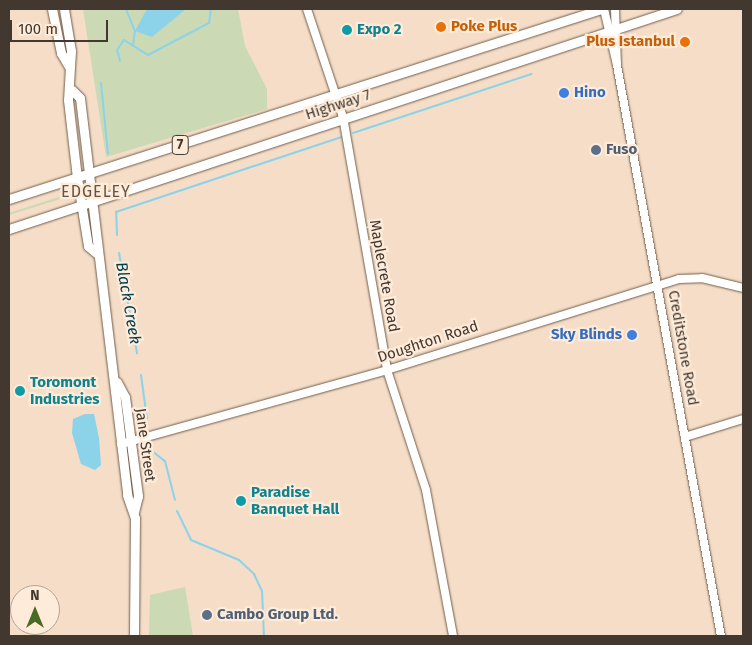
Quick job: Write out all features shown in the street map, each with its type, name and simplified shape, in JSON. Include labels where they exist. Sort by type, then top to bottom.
[{"type":"main road","name":"Jane Street","points":[[52,9],[61,53],[69,67]]},
{"type":"main road","name":"Jane Street","points":[[64,9],[72,90],[68,100],[76,178],[88,246],[96,253]]},
{"type":"main road","name":"Highway 7","points":[[9,199],[602,9]]},
{"type":"main road","name":"Highway 7","points":[[9,230],[343,117],[676,9]]},
{"type":"main road","name":"Jane Street","points":[[72,90],[80,98],[92,202],[100,244],[96,253],[116,382],[127,495],[134,512]]},
{"type":"main road","name":"Jane Street","points":[[116,382],[124,397],[138,496],[134,512],[134,636]]},
{"type":"street","name":"Maplecrete Road","points":[[307,9],[338,95],[387,370],[426,490],[453,636]]},
{"type":"street","name":"Creditstone Road","points":[[602,9],[612,30],[721,636]]},
{"type":"street","name":"Creditstone Road","points":[[612,30],[615,9]]},
{"type":"street","name":"Doughton Road","points":[[121,444],[387,370],[657,286],[696,277],[743,288]]},
{"type":"street","points":[[685,437],[743,419]]},
{"type":"green space","points":[[83,9],[238,9],[245,46],[267,89],[267,109],[106,157]]},
{"type":"green space","points":[[59,197],[60,199],[9,215],[9,213]]},
{"type":"green space","points":[[185,587],[193,636],[149,636],[150,595]]},
{"type":"water","points":[[147,9],[186,9],[152,37],[135,31]]},
{"type":"water","points":[[85,414],[94,414],[99,438],[101,465],[95,470],[81,464],[72,433],[73,419]]},
{"type":"waterway","points":[[126,9],[135,31],[133,45]]},
{"type":"waterway","name":"Black Creek","points":[[120,61],[117,50],[124,40],[148,55],[209,23],[211,9]]},
{"type":"waterway","points":[[353,133],[531,74]]},
{"type":"waterway","name":"Black Creek","points":[[101,83],[108,154]]},
{"type":"waterway","points":[[117,235],[116,212],[341,137]]},
{"type":"waterway","name":"Black Creek","points":[[119,253],[137,353]]},
{"type":"waterway","name":"Black Creek","points":[[141,375],[147,419]]},
{"type":"waterway","name":"Black Creek","points":[[152,451],[165,461],[175,500]]},
{"type":"waterway","name":"Black Creek","points":[[177,511],[191,540],[239,560],[254,574],[262,591],[264,636]]},
{"type":"place","name":"Poke Plus","points":[[441,27]]},
{"type":"place","name":"Expo 2","points":[[347,30]]},
{"type":"place","name":"Plus Istanbul","points":[[685,42]]},
{"type":"place","name":"Hino","points":[[564,93]]},
{"type":"place","name":"Fuso","points":[[596,150]]},
{"type":"place","name":"Sky Blinds","points":[[632,335]]},
{"type":"place","name":"Toromont Industries","points":[[20,391]]},
{"type":"place","name":"Paradise Banquet Hall","points":[[241,501]]},
{"type":"place","name":"Cambo Group Ltd.","points":[[207,615]]},
{"type":"district","name":"EDGELEY","points":[[96,192]]}]
